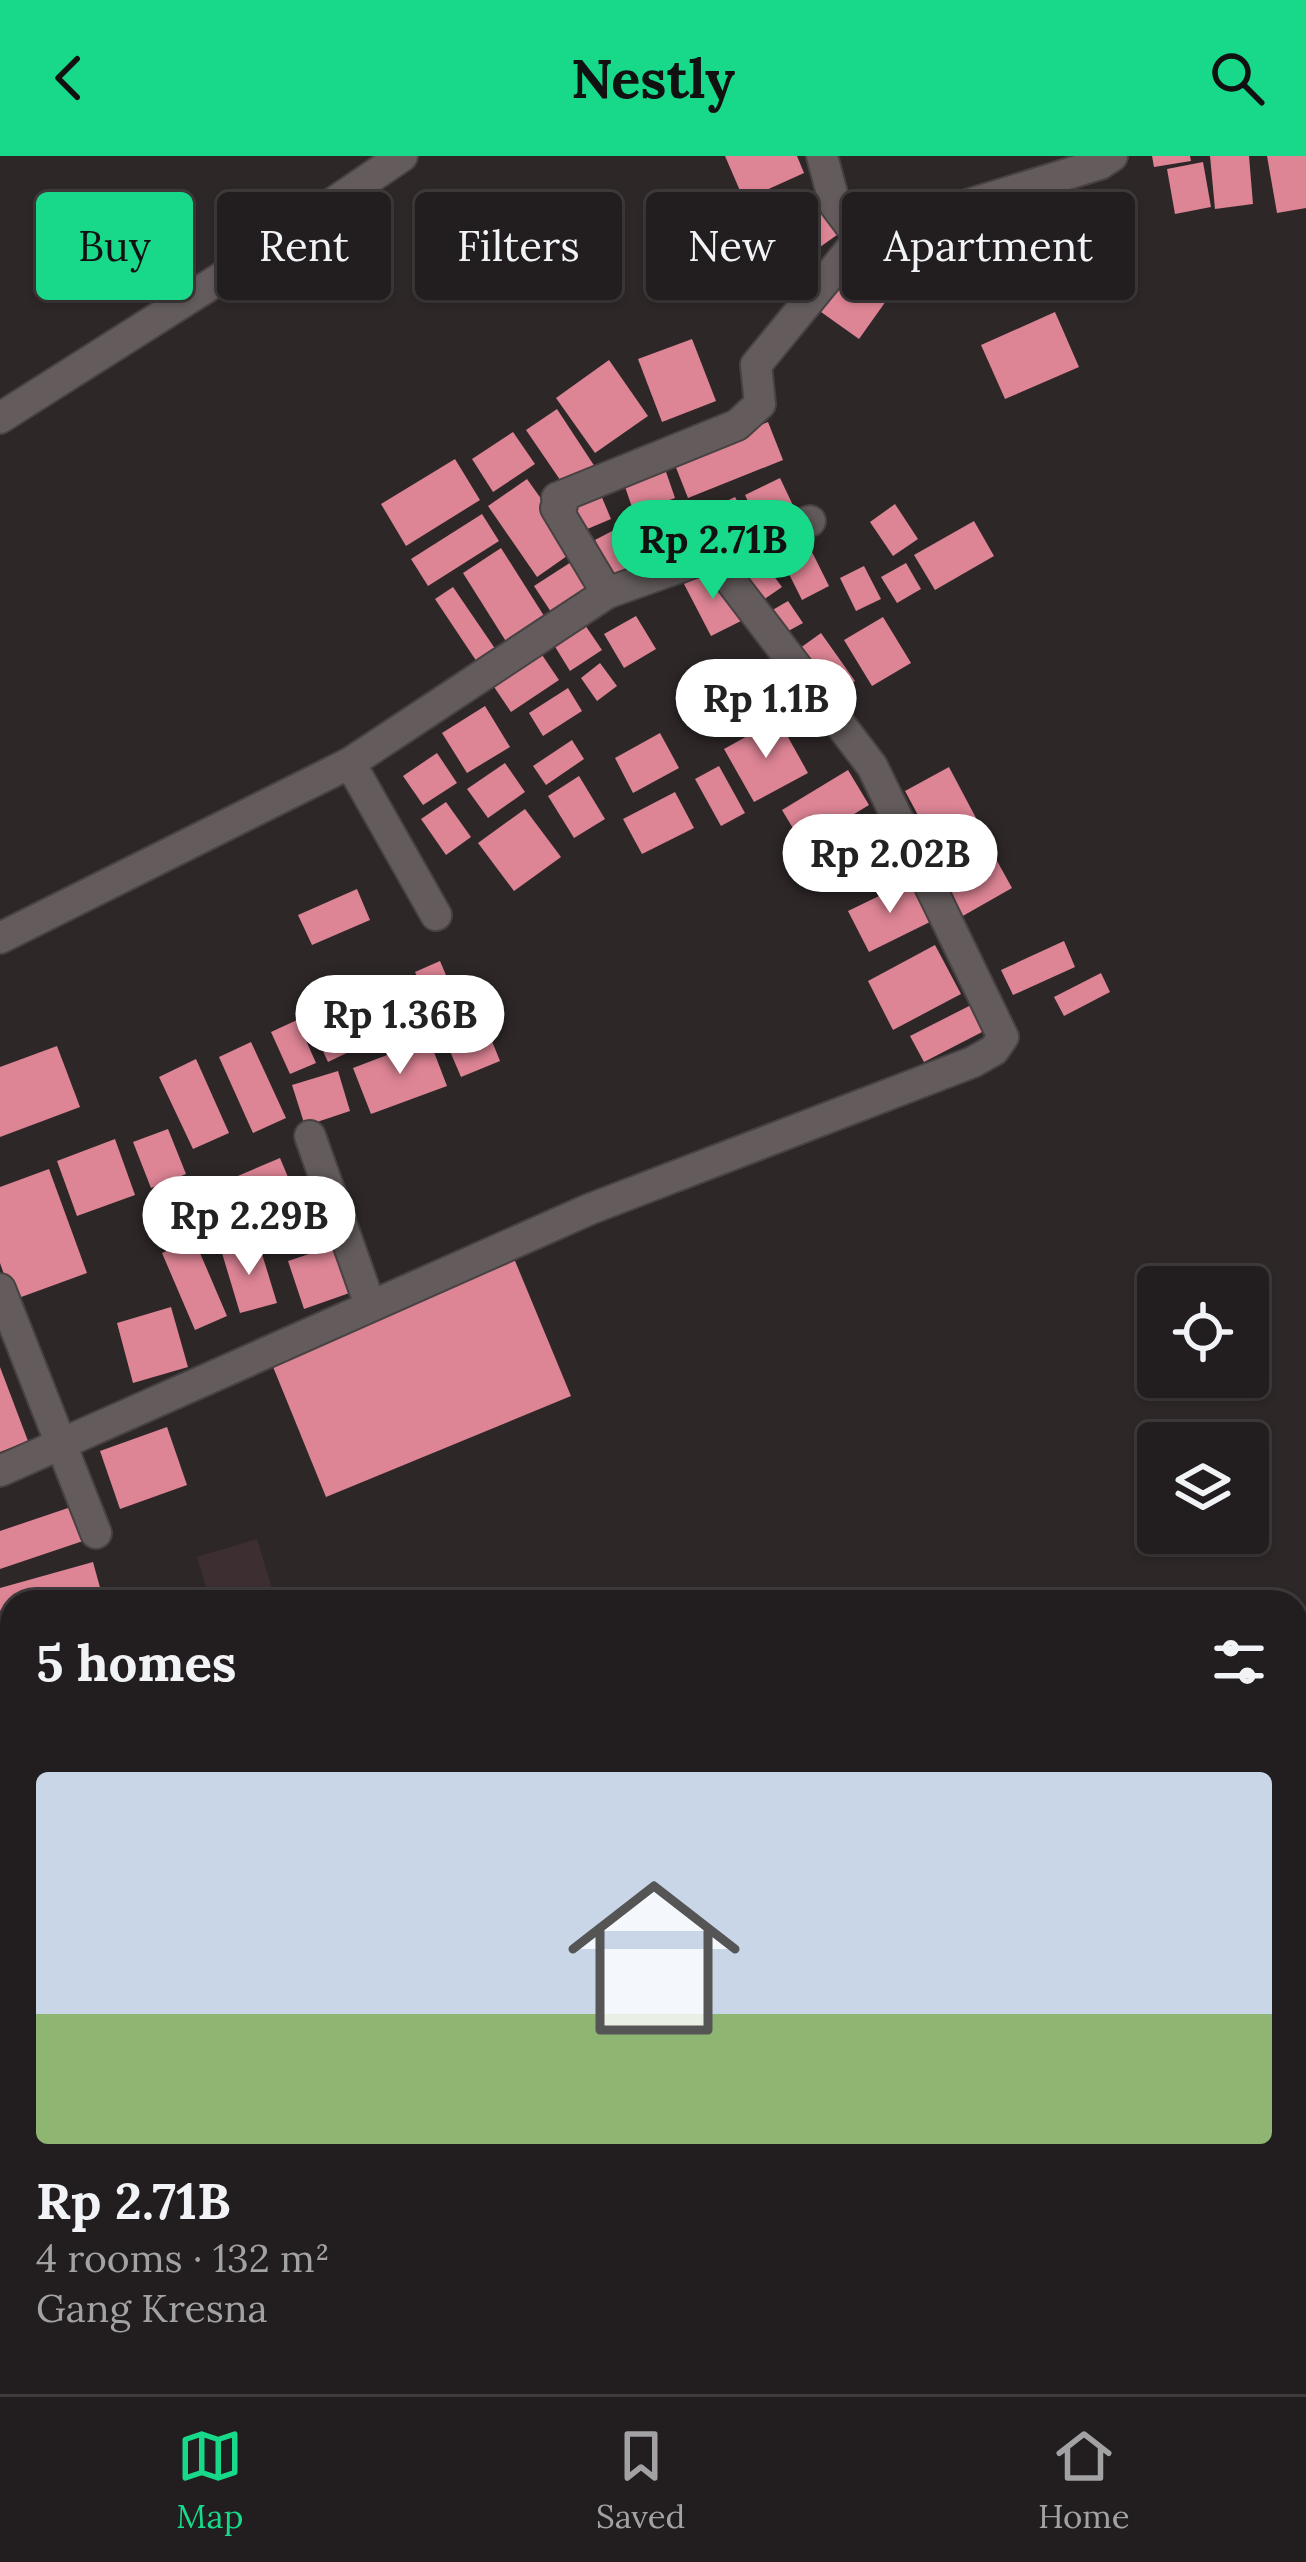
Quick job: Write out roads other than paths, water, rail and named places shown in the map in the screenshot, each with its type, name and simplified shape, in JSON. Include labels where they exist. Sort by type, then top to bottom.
[{"type":"street","points":[[0,418],[251,259],[402,156]]},
{"type":"street","points":[[822,156],[835,205],[842,214]]},
{"type":"street","points":[[1009,192],[1112,156]]},
{"type":"street","points":[[607,592],[556,508],[562,505],[557,498],[737,425],[760,404],[756,365],[842,260]]},
{"type":"street","points":[[0,938],[350,763],[607,592],[810,521]]},
{"type":"street","points":[[0,1471],[590,1209],[974,1062],[994,1050],[1003,1037],[872,766],[711,555]]},
{"type":"street","points":[[350,763],[436,915]]},
{"type":"street","points":[[310,1136],[370,1305]]},
{"type":"street","points":[[0,1289],[96,1533]]}]
